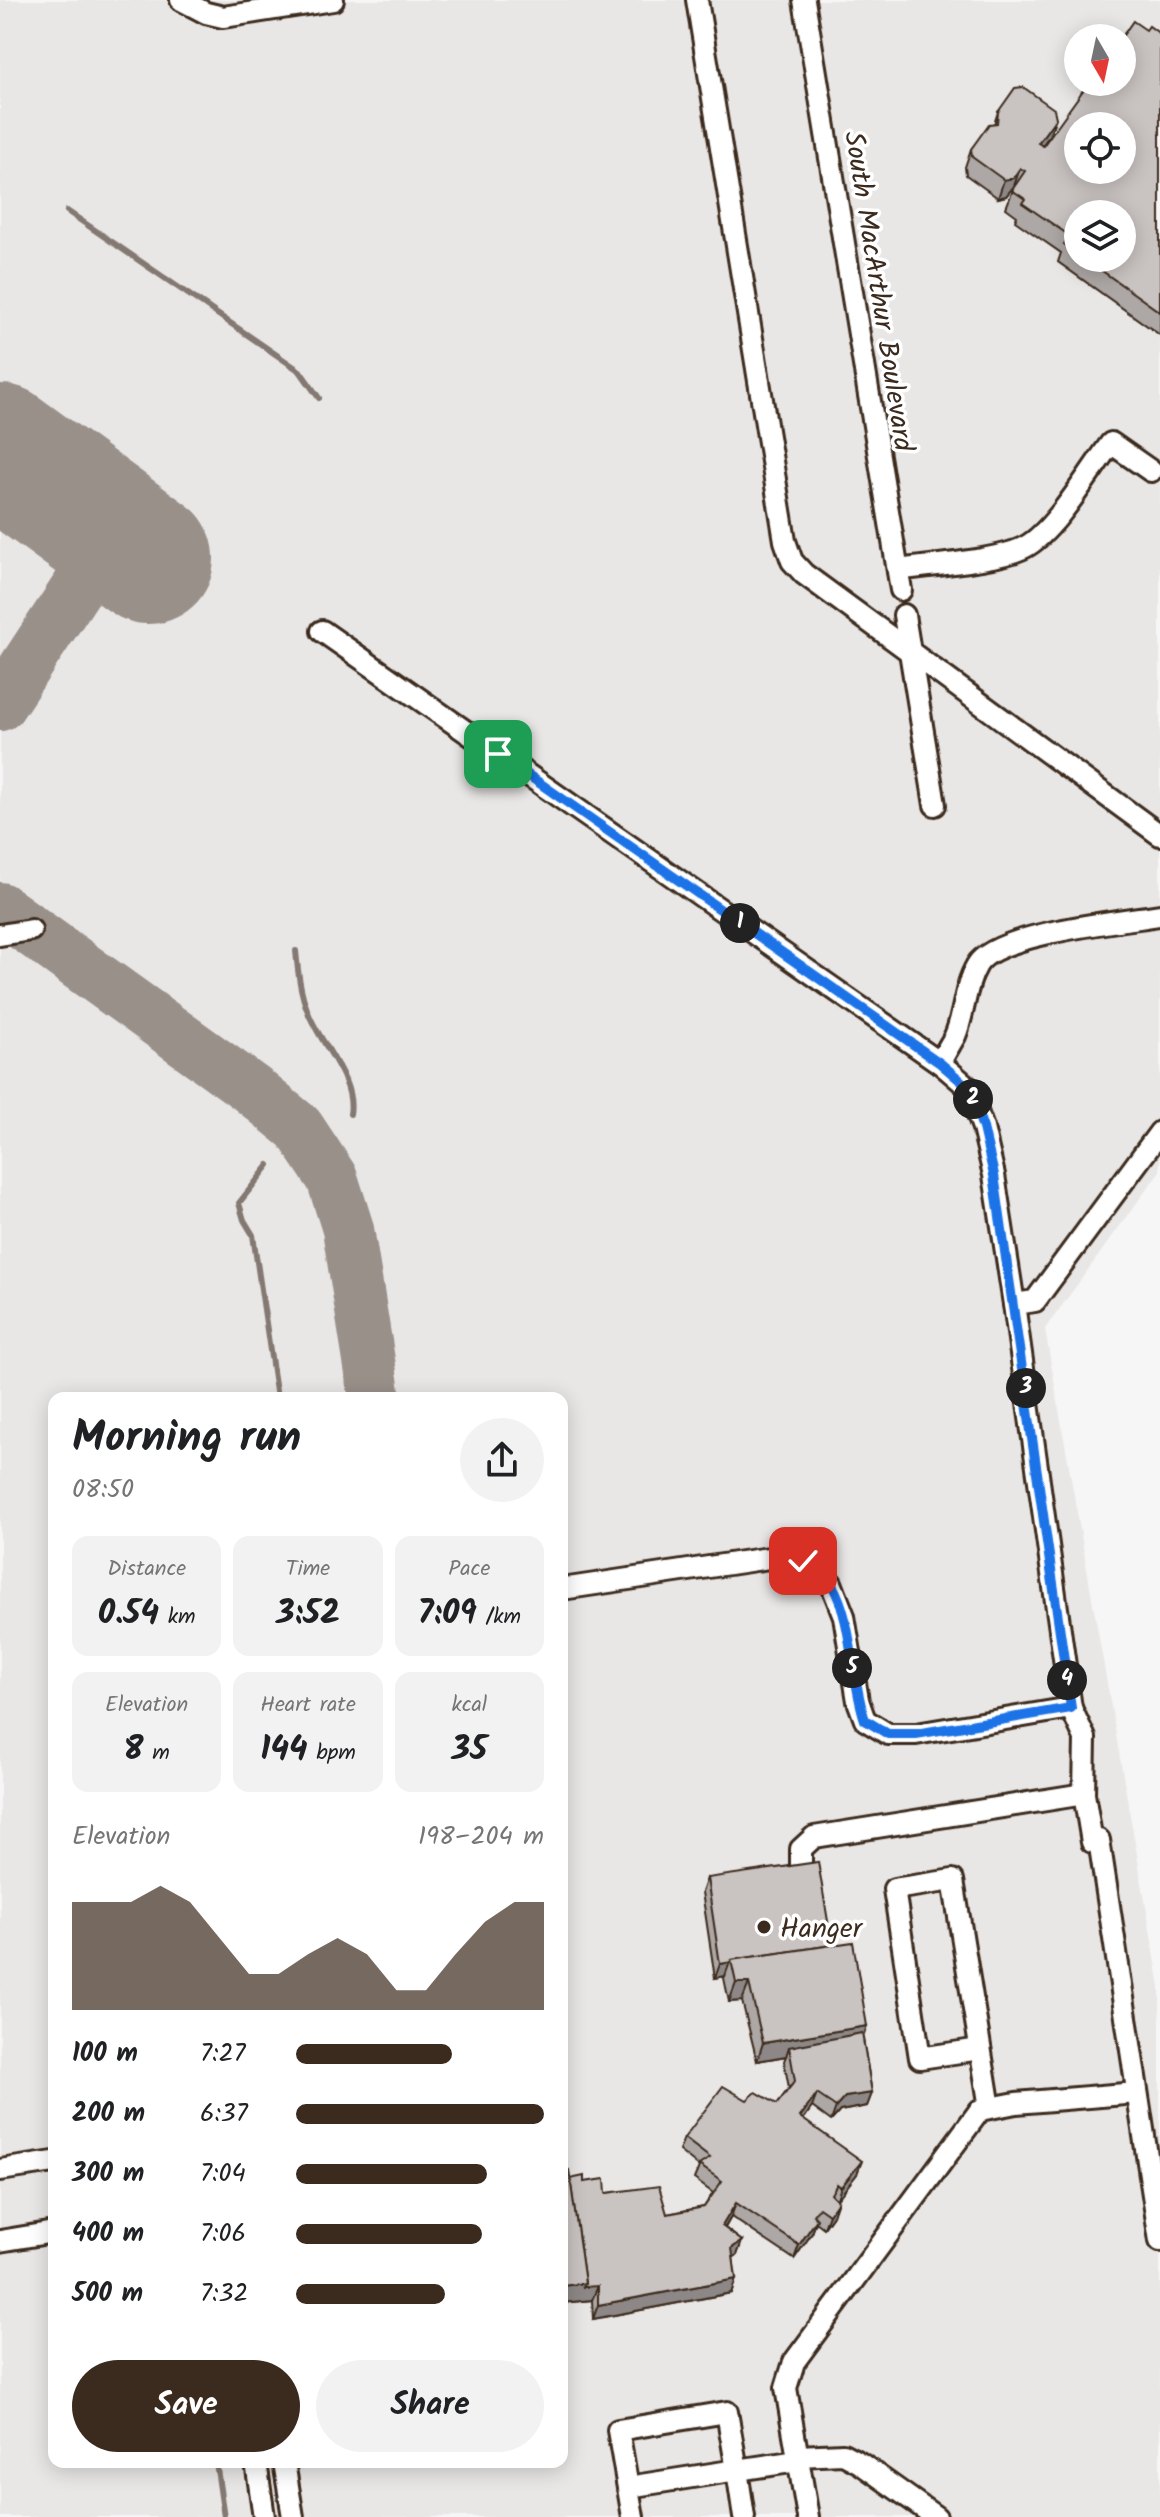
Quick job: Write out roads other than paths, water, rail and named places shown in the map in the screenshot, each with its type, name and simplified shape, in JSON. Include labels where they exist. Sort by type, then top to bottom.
[{"type":"street","points":[[181,0],[206,13],[223,17],[333,0]]},
{"type":"street","points":[[697,0],[785,541],[792,561],[804,574],[1160,835]]},
{"type":"street","name":"South MacArthur Boulevard","points":[[804,0],[901,590]]},
{"type":"street","points":[[898,570],[1006,553],[1025,547],[1043,534],[1111,443],[1151,471]]},
{"type":"street","points":[[904,615],[935,805]]},
{"type":"street","points":[[322,631],[940,1063],[968,1087],[983,1128],[994,1175],[1071,1708],[1085,1738],[1084,1794],[1096,1841],[1160,2241]]},
{"type":"street","points":[[940,1063],[956,1034],[966,989],[979,961],[1006,945],[1045,934],[1160,915]]},
{"type":"street","points":[[0,935],[31,930]]},
{"type":"street","points":[[1014,1304],[1035,1301],[1160,1132]]},
{"type":"street","points":[[568,1588],[769,1558],[803,1561],[831,1583],[844,1616],[858,1701],[865,1720],[888,1734],[916,1734],[1071,1708]]},
{"type":"street","points":[[801,1870],[801,1849],[814,1837],[1084,1794]]},
{"type":"street","points":[[980,2049],[920,2058],[894,1889],[953,1880],[990,2108]]},
{"type":"street","points":[[808,2517],[786,2388],[794,2362],[980,2110],[1016,2103],[1137,2093]]},
{"type":"street","points":[[0,2170],[48,2163]]},
{"type":"street","points":[[0,2241],[48,2233]]},
{"type":"street","points":[[633,2517],[618,2430],[727,2412],[744,2517]]},
{"type":"street","points":[[628,2487],[798,2458],[843,2454],[936,2517]]},
{"type":"street","points":[[257,2468],[264,2517]]},
{"type":"street","points":[[285,2468],[293,2517]]},
{"type":"waterway","points":[[67,211],[300,371],[319,398]]},
{"type":"waterway","points":[[296,951],[305,1004],[343,1075],[348,1088],[350,1114]]},
{"type":"waterway","points":[[269,1165],[239,1203],[253,1235],[276,1392]]},
{"type":"waterway","points":[[217,2468],[224,2517]]},
{"type":"place","name":"Hanger","points":[[764,1927]]}]
